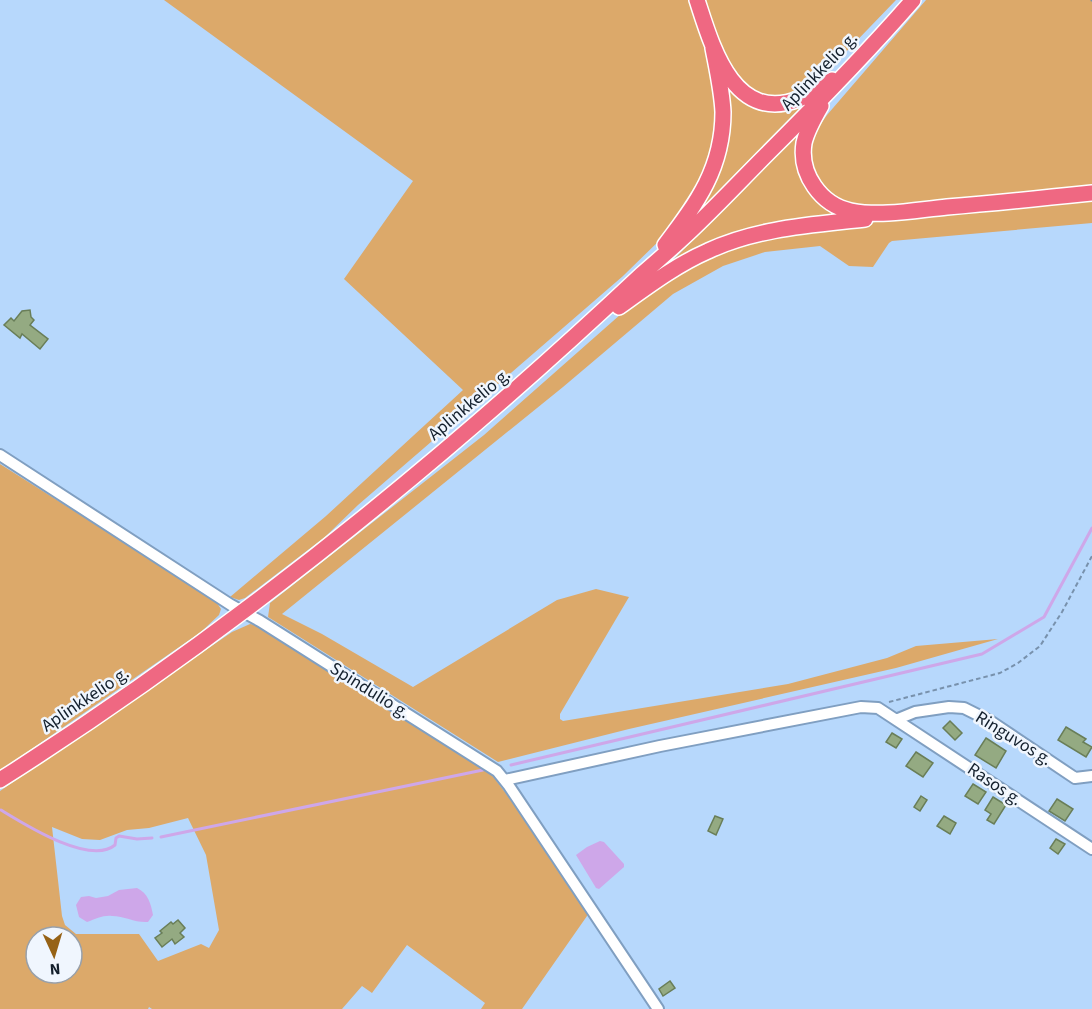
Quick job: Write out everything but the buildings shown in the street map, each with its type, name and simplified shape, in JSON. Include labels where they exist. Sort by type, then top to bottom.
[{"type":"highway","points":[[697,0],[713,48],[727,75],[750,96],[767,102],[781,103],[802,98],[847,71]]},
{"type":"highway","name":"Aplinkkelio g.","points":[[0,780],[163,670],[243,611],[489,414],[688,233],[834,86],[913,0]]},
{"type":"highway","points":[[644,272],[699,198],[716,162],[723,111],[713,48]]},
{"type":"highway","points":[[834,86],[813,121],[804,144],[807,172],[814,187],[834,206],[850,211],[901,212]]},
{"type":"highway","points":[[575,338],[684,262],[731,242],[776,230],[901,212],[1092,193]]},
{"type":"street","name":"Spindulio g.","points":[[0,455],[243,611],[487,763],[505,780],[658,1009]]},
{"type":"street","points":[[505,780],[660,746],[861,707],[878,708]]},
{"type":"street","name":"Ringuvos g.","points":[[898,719],[915,712],[949,707],[964,708],[990,721],[1075,778],[1092,776]]},
{"type":"street","name":"Rasos g.","points":[[878,708],[898,719],[1092,849]]},
{"type":"path","points":[[878,708],[915,694],[1000,673],[1018,663],[1040,646],[1062,612],[1092,556]]},
{"type":"shaded area","points":[[164,0],[691,0],[714,79],[718,133],[705,179],[665,235],[623,276],[358,505],[325,537],[245,598],[239,600],[230,597],[326,516],[463,390],[344,279],[413,181]]},
{"type":"shaded area","points":[[705,0],[896,0],[815,84],[789,97],[759,95],[747,88],[724,59]]},
{"type":"shaded area","points":[[926,0],[1092,0],[1092,186],[880,207],[839,203],[813,174],[809,151],[815,132]]},
{"type":"shaded area","points":[[724,81],[746,103],[754,106],[777,110],[800,108],[704,206],[711,188]]},
{"type":"shaded area","points":[[803,130],[820,203],[839,216],[670,263]]},
{"type":"shaded area","points":[[1092,201],[1092,223],[892,241],[873,267],[849,266],[820,246],[765,252],[723,266],[673,294],[563,387],[282,614],[322,634],[413,687],[557,600],[596,589],[629,597],[560,714],[560,719],[563,721],[788,684],[887,658],[916,646],[998,639],[896,668],[629,729],[498,762],[268,617],[270,603],[484,435],[621,314],[665,281],[728,248],[771,236],[898,219]]},
{"type":"shaded area","points":[[0,464],[215,600],[221,609],[219,615],[201,632],[0,771]]},
{"type":"shaded area","points":[[250,624],[256,625],[481,765],[492,775],[511,800],[587,911],[587,916],[522,1009],[481,1009],[485,1003],[407,945],[372,993],[362,986],[342,1009],[152,1009],[149,1007],[148,1009],[0,1009],[0,791],[232,632]],"holes":[[[188,818],[206,855],[219,930],[209,948],[201,944],[158,961],[139,934],[84,934],[84,985],[24,985],[24,925],[65,925],[52,827],[82,839],[100,840],[127,830],[149,828]]]},
{"type":"shaded area","points":[[600,841],[604,842],[624,864],[624,867],[599,889],[596,888],[576,855]]},
{"type":"shaded area","points":[[137,888],[144,893],[150,903],[153,915],[148,922],[109,916],[87,922],[79,917],[76,905],[81,897],[96,898],[108,896],[119,890]]},
{"type":"waterway","points":[[511,765],[982,654],[1044,617],[1092,528]]},
{"type":"waterway","points":[[161,837],[483,770]]},
{"type":"waterway","points":[[1,810],[57,841],[90,850],[104,850],[115,845],[116,838],[119,836],[137,839],[152,838]]}]
